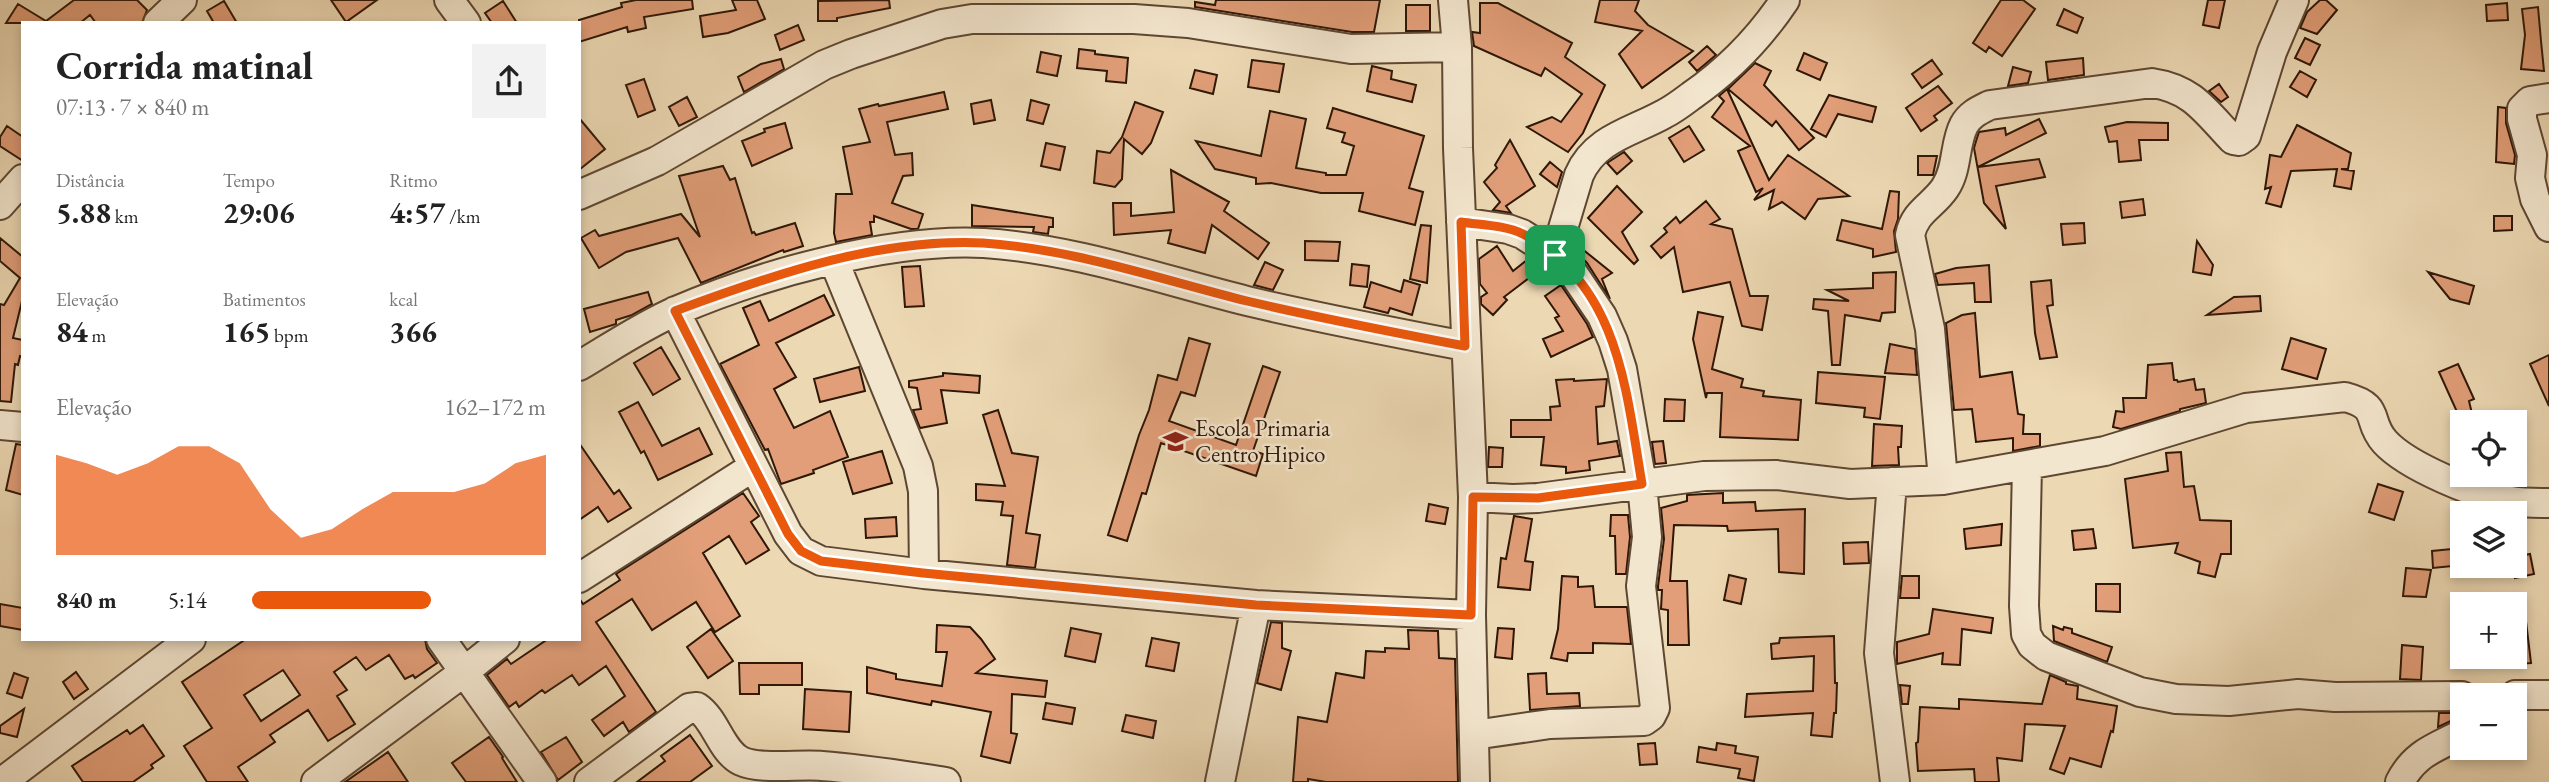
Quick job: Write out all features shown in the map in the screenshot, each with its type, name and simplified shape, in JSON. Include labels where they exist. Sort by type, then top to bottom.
[{"type":"street","points":[[160,21],[181,0]]},
{"type":"street","points":[[449,0],[465,21]]},
{"type":"street","points":[[1453,0],[1457,47],[1465,346],[1473,497],[1471,615],[1475,782]]},
{"type":"street","points":[[1555,255],[1579,175],[1596,149],[1664,114],[1735,62],[1762,32],[1784,0]]},
{"type":"street","points":[[1943,480],[1930,329],[1910,235],[1913,221],[1945,188],[1952,173],[1964,125],[1974,112],[1990,105],[2152,83],[2172,86],[2186,93],[2233,140],[2239,141],[2246,136],[2272,52],[2294,0]]},
{"type":"street","points":[[581,194],[657,161],[833,61],[942,24],[971,9],[1188,23],[1351,49],[1457,47]]},
{"type":"street","points":[[2549,98],[2530,101],[2522,109],[2522,119],[2532,155],[2530,178],[2535,200],[2549,227]]},
{"type":"street","points":[[1461,222],[1515,231],[1555,255],[1573,273],[1602,316],[1613,341],[1622,369],[1642,484],[1647,537],[1641,586],[1655,708],[1651,716],[1644,720],[1550,724],[1474,735]]},
{"type":"street","points":[[581,365],[675,311],[760,279],[886,249],[983,243],[1094,259],[1247,301],[1465,346]]},
{"type":"street","points":[[834,261],[918,466],[923,491],[923,573]]},
{"type":"street","points":[[675,311],[788,534],[801,551],[821,561],[1256,605],[1471,615]]},
{"type":"street","points":[[1473,497],[1538,498],[1704,476],[1799,477],[1850,484],[1943,480],[2105,451],[2246,408],[2345,397],[2367,406],[2374,415],[2376,427],[2384,441],[2424,468],[2459,485],[2486,494],[2511,501],[2549,503]]},
{"type":"street","points":[[0,425],[21,427]]},
{"type":"street","points":[[2027,466],[2024,606],[2026,634],[2032,645],[2046,656],[2140,692],[2176,699],[2229,701],[2298,694],[2335,697],[2450,696]]},
{"type":"street","points":[[581,577],[753,467]]},
{"type":"street","points":[[1892,482],[1879,653],[1895,782]]},
{"type":"street","points":[[1220,782],[1256,605]]},
{"type":"street","points":[[2,782],[188,641]]},
{"type":"street","points":[[442,641],[542,782]]},
{"type":"street","points":[[316,782],[464,673],[503,641]]},
{"type":"street","points":[[589,782],[689,708],[697,707],[705,712],[733,754],[741,761],[753,764],[821,765],[946,782]]},
{"type":"street","points":[[2400,782],[2416,758],[2450,740]]},
{"type":"building","points":[[74,0],[137,0],[147,10],[143,21],[94,21],[90,15],[82,21],[46,21]]},
{"type":"building","points":[[331,0],[377,0],[347,21]]},
{"type":"building","points":[[636,0],[692,0],[693,9],[644,17],[646,28],[628,32],[627,27],[581,41],[579,20],[622,7],[621,3]]},
{"type":"building","points":[[732,0],[757,0],[765,19],[728,33],[703,37],[700,16],[736,10]]},
{"type":"building","points":[[889,0],[890,8],[837,18],[837,21],[818,21],[818,1]]},
{"type":"building","points":[[1216,0],[1380,0],[1374,32],[1352,32],[1195,7],[1195,2],[1215,5]]},
{"type":"building","points":[[1600,0],[1639,0],[1635,11],[1648,25],[1693,51],[1642,88],[1619,54],[1642,31],[1595,22]]},
{"type":"building","points":[[2001,0],[2023,0],[2035,9],[2002,56],[1989,47],[1986,52],[1973,43]]},
{"type":"building","points":[[2208,0],[2225,0],[2219,28],[2203,25]]},
{"type":"building","points":[[2320,0],[2326,0],[2337,10],[2317,34],[2300,28],[2307,12]]},
{"type":"building","points":[[224,1],[236,21],[213,21],[207,11]]},
{"type":"building","points":[[503,1],[516,21],[491,21],[485,13]]},
{"type":"building","points":[[1480,3],[1498,3],[1572,43],[1565,57],[1605,85],[1583,133],[1568,152],[1527,127],[1552,117],[1561,122],[1582,94],[1545,68],[1541,76],[1474,46],[1472,32],[1480,33]]},
{"type":"building","points":[[2507,3],[2508,20],[2487,21],[2486,5]]},
{"type":"building","points":[[18,4],[46,21],[6,23]]},
{"type":"building","points":[[1406,5],[1430,5],[1430,31],[1406,31]]},
{"type":"building","points":[[2538,7],[2544,71],[2521,69],[2525,35],[2522,9]]},
{"type":"building","points":[[2064,9],[2083,18],[2077,33],[2057,25]]},
{"type":"building","points":[[798,25],[804,40],[780,50],[775,35]]},
{"type":"building","points":[[2305,38],[2320,45],[2310,65],[2295,58]]},
{"type":"building","points":[[1707,46],[1716,55],[1697,71],[1689,62]]},
{"type":"building","points":[[1079,49],[1128,58],[1126,83],[1106,81],[1107,71],[1077,68]]},
{"type":"building","points":[[1041,52],[1061,56],[1057,76],[1037,72]]},
{"type":"building","points":[[1804,53],[1827,63],[1820,80],[1797,70]]},
{"type":"building","points":[[2083,58],[2084,75],[2048,80],[2046,62]]},
{"type":"building","points":[[781,59],[784,69],[744,92],[738,77],[761,64]]},
{"type":"building","points":[[1252,60],[1284,64],[1279,92],[1248,87]]},
{"type":"building","points":[[1932,60],[1942,74],[1922,88],[1912,74]]},
{"type":"building","points":[[1755,63],[1771,71],[1764,85],[1814,138],[1799,150],[1776,121],[1772,126],[1728,89]]},
{"type":"building","points":[[1372,66],[1392,71],[1391,79],[1416,85],[1412,102],[1367,91]]},
{"type":"building","points":[[2013,67],[2031,72],[2028,83],[2008,86]]},
{"type":"building","points":[[1195,70],[1217,75],[1213,94],[1190,88]]},
{"type":"building","points":[[2300,71],[2316,80],[2307,97],[2290,87]]},
{"type":"building","points":[[644,79],[655,110],[638,117],[626,85]]},
{"type":"building","points":[[2219,84],[2228,97],[2221,102],[2209,91]]},
{"type":"building","points":[[1938,86],[1952,103],[1934,116],[1937,120],[1921,131],[1906,108]]},
{"type":"building","points":[[1727,89],[1769,180],[1788,155],[1849,196],[1818,199],[1805,219],[1782,202],[1769,209],[1774,190],[1754,200],[1763,188],[1756,192],[1738,151],[1750,146],[1712,117],[1724,101],[1719,96]]},
{"type":"building","points":[[944,92],[948,109],[887,122],[895,155],[912,153],[913,175],[903,176],[892,203],[923,214],[918,229],[874,216],[874,222],[870,222],[872,235],[836,242],[836,194],[852,194],[843,147],[870,142],[859,109]]},
{"type":"building","points":[[1829,95],[1876,107],[1872,122],[1838,114],[1826,137],[1811,129]]},
{"type":"building","points":[[687,97],[697,117],[679,126],[669,107]]},
{"type":"building","points":[[991,100],[995,120],[974,124],[971,104]]},
{"type":"building","points":[[1031,100],[1049,105],[1043,124],[1027,120]]},
{"type":"building","points":[[1135,102],[1163,112],[1151,143],[1142,154],[1124,139],[1122,179],[1115,187],[1094,183],[1097,151],[1110,153],[1122,137]]},
{"type":"building","points":[[2498,107],[2506,108],[2506,123],[2515,155],[2514,164],[2496,162]]},
{"type":"building","points":[[1333,108],[1424,136],[1409,188],[1423,192],[1415,225],[1359,211],[1363,193],[1321,193],[1271,183],[1256,184],[1256,178],[1215,169],[1196,141],[1261,156],[1270,111],[1306,119],[1296,168],[1326,175],[1346,175],[1354,146],[1342,142],[1345,133],[1327,128]]},
{"type":"building","points":[[2039,119],[2046,133],[1978,167],[2039,159],[2045,177],[1996,186],[2006,229],[1984,203],[1974,148],[1979,132],[2005,128],[2006,135]]},
{"type":"building","points":[[581,120],[605,149],[581,168]]},
{"type":"building","points":[[2127,122],[2168,123],[2168,140],[2139,140],[2141,160],[2119,162],[2117,141],[2109,142],[2105,127]]},
{"type":"building","points":[[785,123],[792,148],[752,166],[742,141],[765,132],[764,129]]},
{"type":"building","points":[[2297,125],[2351,153],[2348,169],[2341,169],[2354,171],[2351,189],[2334,186],[2337,169],[2291,171],[2281,207],[2266,203],[2271,187],[2265,189],[2270,155],[2281,157]]},
{"type":"building","points":[[7,126],[21,136],[21,160],[0,146],[0,137]]},
{"type":"building","points":[[1689,126],[1704,150],[1684,162],[1669,138]]},
{"type":"building","points":[[1510,140],[1535,186],[1506,206],[1511,213],[1493,210],[1500,202],[1484,182],[1497,168],[1495,165]]},
{"type":"building","points":[[1046,143],[1065,147],[1060,170],[1041,166]]},
{"type":"building","points":[[1624,152],[1632,161],[1617,174],[1607,163]]},
{"type":"building","points":[[1918,156],[1937,156],[1933,175],[1918,175]]},
{"type":"building","points":[[1550,162],[1562,172],[1557,187],[1540,174]]},
{"type":"building","points":[[723,166],[730,180],[735,178],[752,233],[756,235],[795,223],[803,246],[784,252],[783,250],[701,283],[678,238],[626,252],[599,268],[581,238],[595,230],[599,236],[681,214],[700,237],[679,176]]},
{"type":"building","points":[[1171,170],[1229,202],[1224,211],[1269,243],[1258,259],[1212,225],[1205,253],[1168,243],[1171,230],[1114,235],[1113,203],[1131,203],[1131,216],[1174,212]]},
{"type":"building","points":[[1617,186],[1642,212],[1622,232],[1638,260],[1634,264],[1588,218]]},
{"type":"building","points":[[1890,191],[1899,192],[1898,219],[1894,231],[1896,252],[1873,257],[1873,249],[1837,240],[1842,220],[1882,229]]},
{"type":"building","points":[[2143,199],[2145,215],[2122,218],[2120,202]]},
{"type":"building","points":[[1706,201],[1720,219],[1711,224],[1732,229],[1750,296],[1768,296],[1762,330],[1742,326],[1730,282],[1683,292],[1674,247],[1661,258],[1651,246],[1667,232],[1664,228],[1676,217],[1680,223]]},
{"type":"building","points":[[972,205],[1053,218],[1053,227],[1049,227],[1048,234],[1033,232],[1034,227],[972,226]]},
{"type":"building","points":[[2494,216],[2512,216],[2512,230],[2494,231]]},
{"type":"building","points":[[2084,223],[2085,243],[2063,245],[2061,224]]},
{"type":"building","points":[[1421,225],[1431,226],[1427,283],[1410,279]]},
{"type":"building","points":[[0,238],[21,255],[21,305],[13,338],[21,340],[21,356],[18,365],[15,364],[11,402],[0,401],[0,304],[4,305],[20,278],[0,261]]},
{"type":"building","points":[[1305,241],[1340,242],[1338,261],[1305,260]]},
{"type":"building","points":[[2197,241],[2213,265],[2211,275],[2193,272]]},
{"type":"building","points":[[1576,244],[1612,273],[1602,279],[1610,299],[1587,263],[1574,250]]},
{"type":"building","points":[[1497,246],[1513,271],[1527,260],[1537,272],[1504,297],[1507,300],[1493,315],[1481,304],[1481,297],[1487,293],[1480,284],[1479,259]]},
{"type":"building","points":[[1265,262],[1283,270],[1273,290],[1254,285]]},
{"type":"building","points":[[1352,264],[1369,266],[1367,287],[1350,285]]},
{"type":"building","points":[[1989,265],[1991,302],[1975,302],[1974,283],[1938,285],[1935,274],[1956,268]]},
{"type":"building","points":[[920,266],[924,306],[905,307],[902,267]]},
{"type":"building","points":[[1896,272],[1895,312],[1882,313],[1880,321],[1845,315],[1840,365],[1832,365],[1828,311],[1813,309],[1814,299],[1849,301],[1827,290],[1873,288],[1873,273]]},
{"type":"building","points":[[2428,272],[2474,286],[2469,304],[2450,299]]},
{"type":"building","points":[[1404,280],[1420,285],[1412,315],[1390,308],[1388,313],[1364,307],[1371,282],[1401,292]]},
{"type":"building","points":[[2051,280],[2053,305],[2047,306],[2057,357],[2040,359],[2031,282]]},
{"type":"building","points":[[1561,285],[1593,337],[1551,357],[1543,339],[1563,331],[1555,318],[1559,316],[1545,296]]},
{"type":"building","points":[[648,292],[652,304],[616,320],[616,324],[590,332],[584,309]]},
{"type":"building","points":[[824,295],[834,315],[776,343],[796,377],[774,389],[794,428],[830,411],[848,457],[813,470],[814,473],[781,484],[768,449],[765,450],[720,364],[759,345],[743,308],[760,301],[769,321]]},
{"type":"building","points":[[2260,296],[2261,311],[2207,315],[2234,297]]},
{"type":"building","points":[[1698,312],[1723,317],[1712,369],[1743,379],[1741,387],[1764,391],[1763,396],[1801,400],[1798,440],[1720,437],[1722,393],[1707,393],[1706,398],[1693,339]]},
{"type":"building","points":[[1975,313],[1980,377],[2012,372],[2018,414],[2024,415],[2023,434],[2040,434],[2040,446],[2013,451],[2013,438],[1976,442],[1972,409],[1954,410],[1946,323],[1962,315]]},
{"type":"building","points":[[1189,338],[1210,344],[1195,396],[1181,392],[1169,421],[1236,445],[1263,366],[1280,372],[1253,451],[1263,454],[1256,476],[1161,443],[1146,494],[1142,493],[1127,541],[1108,535],[1158,375],[1177,380]]},
{"type":"building","points":[[2291,338],[2326,349],[2317,379],[2282,369]]},
{"type":"building","points":[[1890,344],[1915,349],[1917,375],[1885,373]]},
{"type":"building","points":[[661,347],[680,379],[653,395],[634,363]]},
{"type":"building","points":[[2549,355],[2549,406],[2530,364]]},
{"type":"building","points":[[2172,363],[2174,380],[2178,382],[2194,379],[2196,390],[2204,389],[2206,403],[2121,429],[2113,427],[2116,411],[2124,412],[2123,398],[2146,398],[2148,365]]},
{"type":"building","points":[[2458,364],[2474,399],[2469,401],[2471,410],[2456,410],[2439,372]]},
{"type":"building","points":[[859,367],[865,391],[820,402],[814,379]]},
{"type":"building","points":[[1818,372],[1885,377],[1880,419],[1864,417],[1865,408],[1816,403]]},
{"type":"building","points":[[943,373],[980,376],[979,393],[941,390],[947,423],[920,428],[913,410],[921,409],[917,388],[909,387],[909,381],[943,376]]},
{"type":"building","points":[[1607,379],[1604,406],[1596,407],[1598,444],[1617,441],[1620,456],[1589,461],[1590,470],[1566,473],[1566,467],[1541,465],[1544,437],[1511,437],[1511,420],[1551,420],[1550,407],[1560,406],[1556,380]]},
{"type":"building","points":[[1665,399],[1685,400],[1684,421],[1664,421]]},
{"type":"building","points":[[638,402],[662,446],[699,428],[712,454],[658,480],[644,451],[641,453],[619,412]]},
{"type":"building","points":[[998,410],[1012,453],[1038,457],[1026,533],[1040,535],[1035,568],[1007,565],[1013,516],[1001,515],[1003,502],[976,500],[976,484],[1005,486],[983,415]]},
{"type":"building","points":[[1874,424],[1902,426],[1901,447],[1898,447],[1899,465],[1872,466]]},
{"type":"building","points":[[1663,441],[1666,463],[1655,464],[1652,442]]},
{"type":"building","points":[[16,444],[21,445],[21,494],[6,490]]},
{"type":"building","points":[[581,446],[614,494],[619,490],[631,508],[608,522],[598,507],[581,519]]},
{"type":"building","points":[[1489,447],[1503,448],[1502,467],[1488,467]]},
{"type":"building","points":[[882,451],[892,483],[853,494],[843,462]]},
{"type":"building","points":[[2181,452],[2184,487],[2194,486],[2200,520],[2231,521],[2231,554],[2221,554],[2215,577],[2198,573],[2200,562],[2175,553],[2178,543],[2133,548],[2125,479],[2168,471],[2166,453]]},
{"type":"building","points":[[2378,484],[2403,492],[2394,520],[2369,512]]},
{"type":"building","points":[[743,493],[759,516],[751,522],[769,550],[746,564],[729,536],[703,553],[740,616],[715,632],[696,602],[652,630],[632,599],[596,622],[656,712],[629,732],[623,722],[604,736],[592,720],[625,696],[606,666],[579,685],[572,675],[545,693],[542,690],[519,707],[516,702],[509,707],[487,675],[507,659],[511,664],[545,641],[581,641],[581,601],[583,604],[620,580],[616,574]]},
{"type":"building","points":[[1723,493],[1723,503],[1755,502],[1756,511],[1805,509],[1804,574],[1779,572],[1778,529],[1728,531],[1727,526],[1674,525],[1670,581],[1687,581],[1689,645],[1668,645],[1668,610],[1661,609],[1662,590],[1658,590],[1664,539],[1661,508],[1687,501],[1687,495]]},
{"type":"building","points":[[1429,504],[1448,508],[1445,524],[1426,521]]},
{"type":"building","points":[[1611,515],[1628,515],[1630,537],[1626,574],[1616,574],[1615,536],[1610,536]]},
{"type":"building","points":[[1514,516],[1532,519],[1525,561],[1533,562],[1530,590],[1498,587],[1501,558],[1506,559]]},
{"type":"building","points":[[896,517],[897,536],[866,538],[865,519]]},
{"type":"building","points":[[2002,524],[2001,545],[1966,549],[1964,529]]},
{"type":"building","points":[[2093,529],[2096,548],[2074,550],[2072,531]]},
{"type":"building","points":[[1868,542],[1869,563],[1844,564],[1843,543]]},
{"type":"building","points":[[2450,549],[2450,566],[2433,568],[2432,551]]},
{"type":"building","points":[[2530,554],[2534,574],[2527,575],[2527,555]]},
{"type":"building","points":[[2406,568],[2431,570],[2426,597],[2403,596]]},
{"type":"building","points":[[1729,575],[1746,579],[1741,604],[1724,600]]},
{"type":"building","points":[[1562,576],[1578,577],[1578,587],[1593,586],[1595,607],[1627,607],[1631,644],[1593,643],[1593,653],[1568,653],[1567,661],[1551,658],[1558,629]]},
{"type":"building","points":[[1902,576],[1919,576],[1919,598],[1900,598]]},
{"type":"building","points":[[2096,584],[2120,584],[2120,612],[2096,611]]},
{"type":"building","points":[[0,604],[21,608],[21,630],[0,626]]},
{"type":"building","points":[[1933,609],[1993,618],[1991,633],[1962,629],[1960,665],[1942,664],[1943,653],[1897,664],[1897,642],[1929,634]]},
{"type":"building","points":[[1271,622],[1282,623],[1282,648],[1291,651],[1281,690],[1257,683]]},
{"type":"building","points":[[937,625],[970,627],[981,639],[995,659],[976,673],[1047,681],[1045,697],[1012,694],[1011,733],[1017,734],[1010,763],[981,756],[991,712],[932,701],[931,705],[867,693],[867,667],[896,674],[896,679],[942,686],[947,652],[936,652]]},
{"type":"building","points":[[2053,626],[2063,630],[2064,627],[2072,629],[2072,633],[2112,647],[2107,662],[2054,641]]},
{"type":"building","points":[[1071,628],[1101,634],[1095,662],[1065,656]]},
{"type":"building","points":[[1498,628],[1514,629],[1512,659],[1495,657]]},
{"type":"building","points":[[711,629],[733,661],[708,678],[687,647]]},
{"type":"building","points":[[1408,630],[1438,631],[1439,658],[1455,659],[1458,782],[1326,782],[1308,779],[1308,782],[1293,782],[1298,717],[1327,722],[1336,673],[1364,678],[1366,651],[1385,652],[1385,648],[1409,649]]},
{"type":"building","points":[[2527,630],[2531,663],[2527,663]]},
{"type":"building","points":[[1834,636],[1837,683],[1832,737],[1811,735],[1813,713],[1745,717],[1747,694],[1813,691],[1814,656],[1772,659],[1771,644],[1779,643],[1780,638]]},
{"type":"building","points":[[1152,638],[1179,643],[1174,671],[1146,666]]},
{"type":"building","points":[[243,641],[425,641],[427,649],[437,663],[415,678],[413,675],[405,679],[389,655],[366,670],[356,657],[334,672],[347,690],[337,696],[355,724],[328,741],[308,710],[270,735],[275,742],[238,767],[248,782],[207,782],[184,746],[212,728],[182,682]],"holes":[[[283,670],[300,695],[261,721],[244,695]]]},
{"type":"building","points":[[2402,645],[2423,647],[2421,680],[2400,679]]},
{"type":"building","points":[[739,663],[802,663],[802,685],[759,685],[759,694],[740,694]]},
{"type":"building","points":[[76,672],[88,689],[74,699],[63,682]]},
{"type":"building","points":[[14,673],[28,678],[22,698],[7,693]]},
{"type":"building","points":[[1546,673],[1547,694],[1579,693],[1580,706],[1530,710],[1528,674]]},
{"type":"building","points":[[2050,675],[2066,684],[2078,686],[2077,699],[2117,706],[2113,732],[2111,731],[2101,767],[2070,758],[2064,774],[2050,769],[2065,726],[2025,724],[2022,761],[1997,758],[1999,782],[1975,782],[1974,769],[1918,771],[1916,743],[1920,707],[1959,709],[1959,699],[2042,704]]},
{"type":"building","points":[[1900,685],[1910,686],[1908,704],[1902,704]]},
{"type":"building","points":[[805,689],[851,692],[849,732],[803,729]]},
{"type":"building","points":[[1046,703],[1075,708],[1072,724],[1043,719]]},
{"type":"building","points":[[24,709],[17,737],[0,733],[0,726]]},
{"type":"building","points":[[2439,713],[2450,713],[2450,721],[2438,727]]},
{"type":"building","points":[[1126,715],[1156,721],[1153,738],[1122,731]]},
{"type":"building","points":[[143,725],[164,756],[151,765],[153,768],[133,782],[83,782],[72,766],[127,730],[130,734]]},
{"type":"building","points":[[690,735],[712,766],[690,782],[637,782],[665,761],[661,756]]},
{"type":"building","points":[[489,737],[517,782],[466,782],[452,763]]},
{"type":"building","points":[[566,737],[582,762],[558,780],[541,752]]},
{"type":"building","points":[[1655,743],[1657,764],[1640,765],[1638,744]]},
{"type":"building","points":[[1717,743],[1736,746],[1735,753],[1758,757],[1754,781],[1738,778],[1740,769],[1697,762],[1699,747],[1716,750]]},
{"type":"building","points":[[388,752],[408,782],[345,782]]},
{"type":"place","name":"Escola Primaria Centro Hipico","points":[[1175,441]]},
{"type":"route","points":[[1461,222],[1508,229],[1522,234],[1555,255],[1573,273],[1602,316],[1613,341],[1622,369],[1642,484],[1538,498],[1473,497],[1471,615],[1256,605],[821,561],[801,551],[788,534],[675,311],[760,279],[886,249],[983,243],[1094,259],[1247,301],[1465,346],[1461,222]]}]
